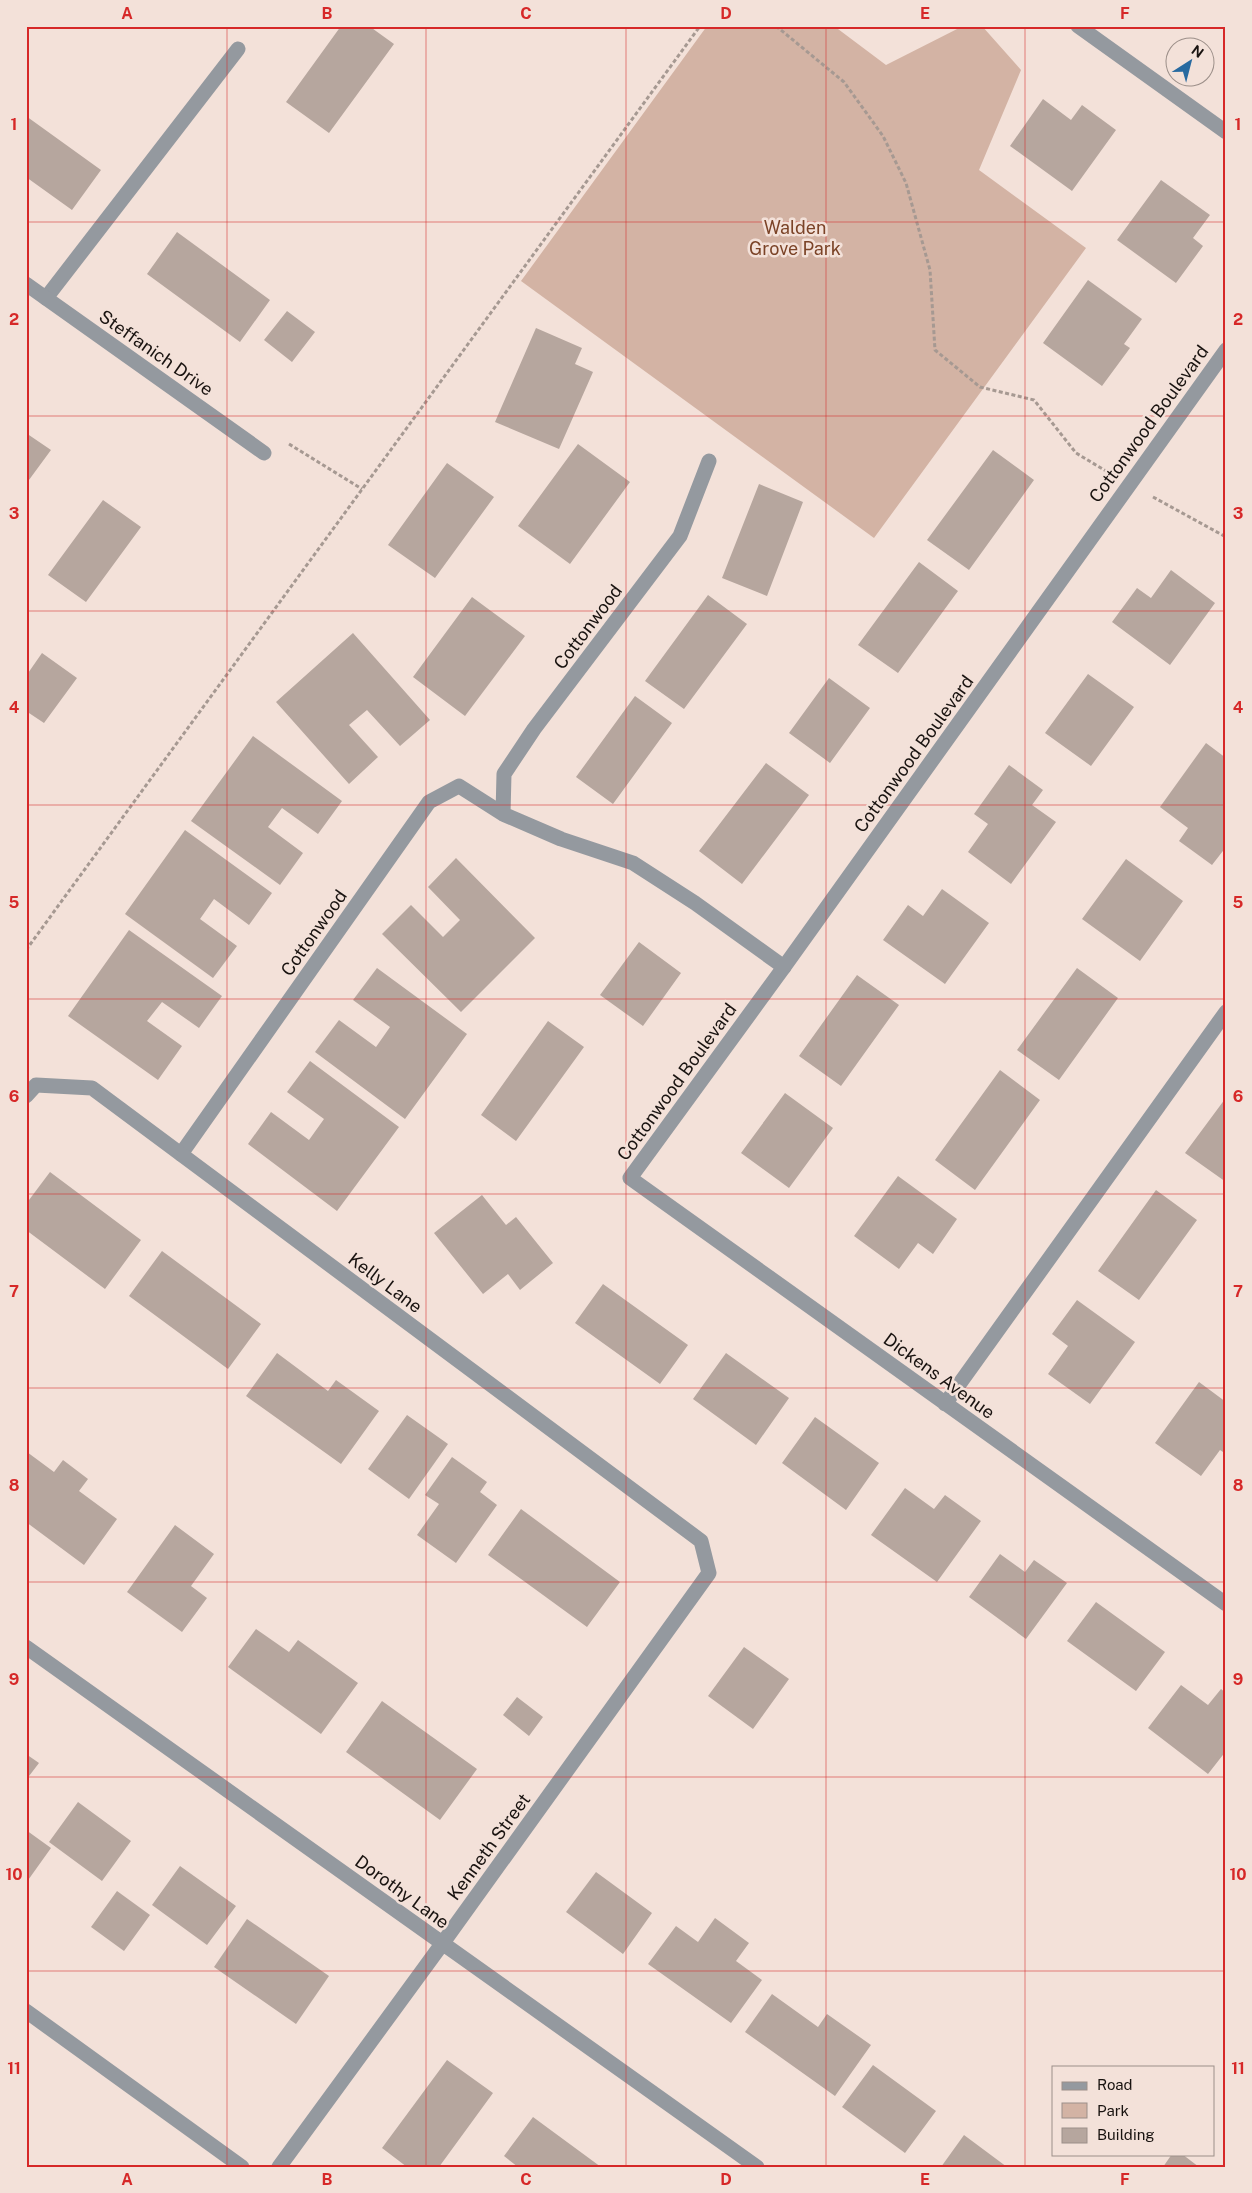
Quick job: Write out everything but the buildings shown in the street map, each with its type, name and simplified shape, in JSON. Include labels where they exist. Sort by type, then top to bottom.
[{"type":"street","points":[[1078,26],[1226,132]]},
{"type":"street","points":[[46,298],[238,49]]},
{"type":"street","name":"Steffanich Drive","points":[[26,284],[264,453]]},
{"type":"street","name":"Cottonwood Boulevard","points":[[630,1178],[784,967],[1226,350]]},
{"type":"street","name":"Cottonwood","points":[[502,814],[504,774],[534,729],[680,536],[709,461]]},
{"type":"street","name":"Cottonwood","points":[[181,1154],[429,802],[459,786],[502,814],[561,839],[632,863],[695,903],[784,967]]},
{"type":"street","points":[[945,1404],[1226,1012]]},
{"type":"street","name":"Kelly Lane","points":[[26,1096],[36,1085],[92,1088],[701,1541]]},
{"type":"street","name":"Dickens Avenue","points":[[630,1178],[1226,1604]]},
{"type":"street","name":"Kenneth Street","points":[[279,2167],[709,1573],[701,1541]]},
{"type":"street","name":"Dorothy Lane","points":[[26,1647],[757,2167]]},
{"type":"street","points":[[26,2011],[242,2167]]},
{"type":"path","points":[[26,950],[700,26]]},
{"type":"path","points":[[776,26],[844,82],[883,136],[902,175],[930,270],[935,350],[980,387],[1034,400],[1076,453],[1226,536]]},
{"type":"path","points":[[264,453],[286,442],[362,489]]},
{"type":"green space","name":"Walden Grove Park","points":[[707,26],[834,26],[886,65],[963,26],[982,26],[1021,70],[979,170],[1086,248],[874,538],[521,281]]}]
